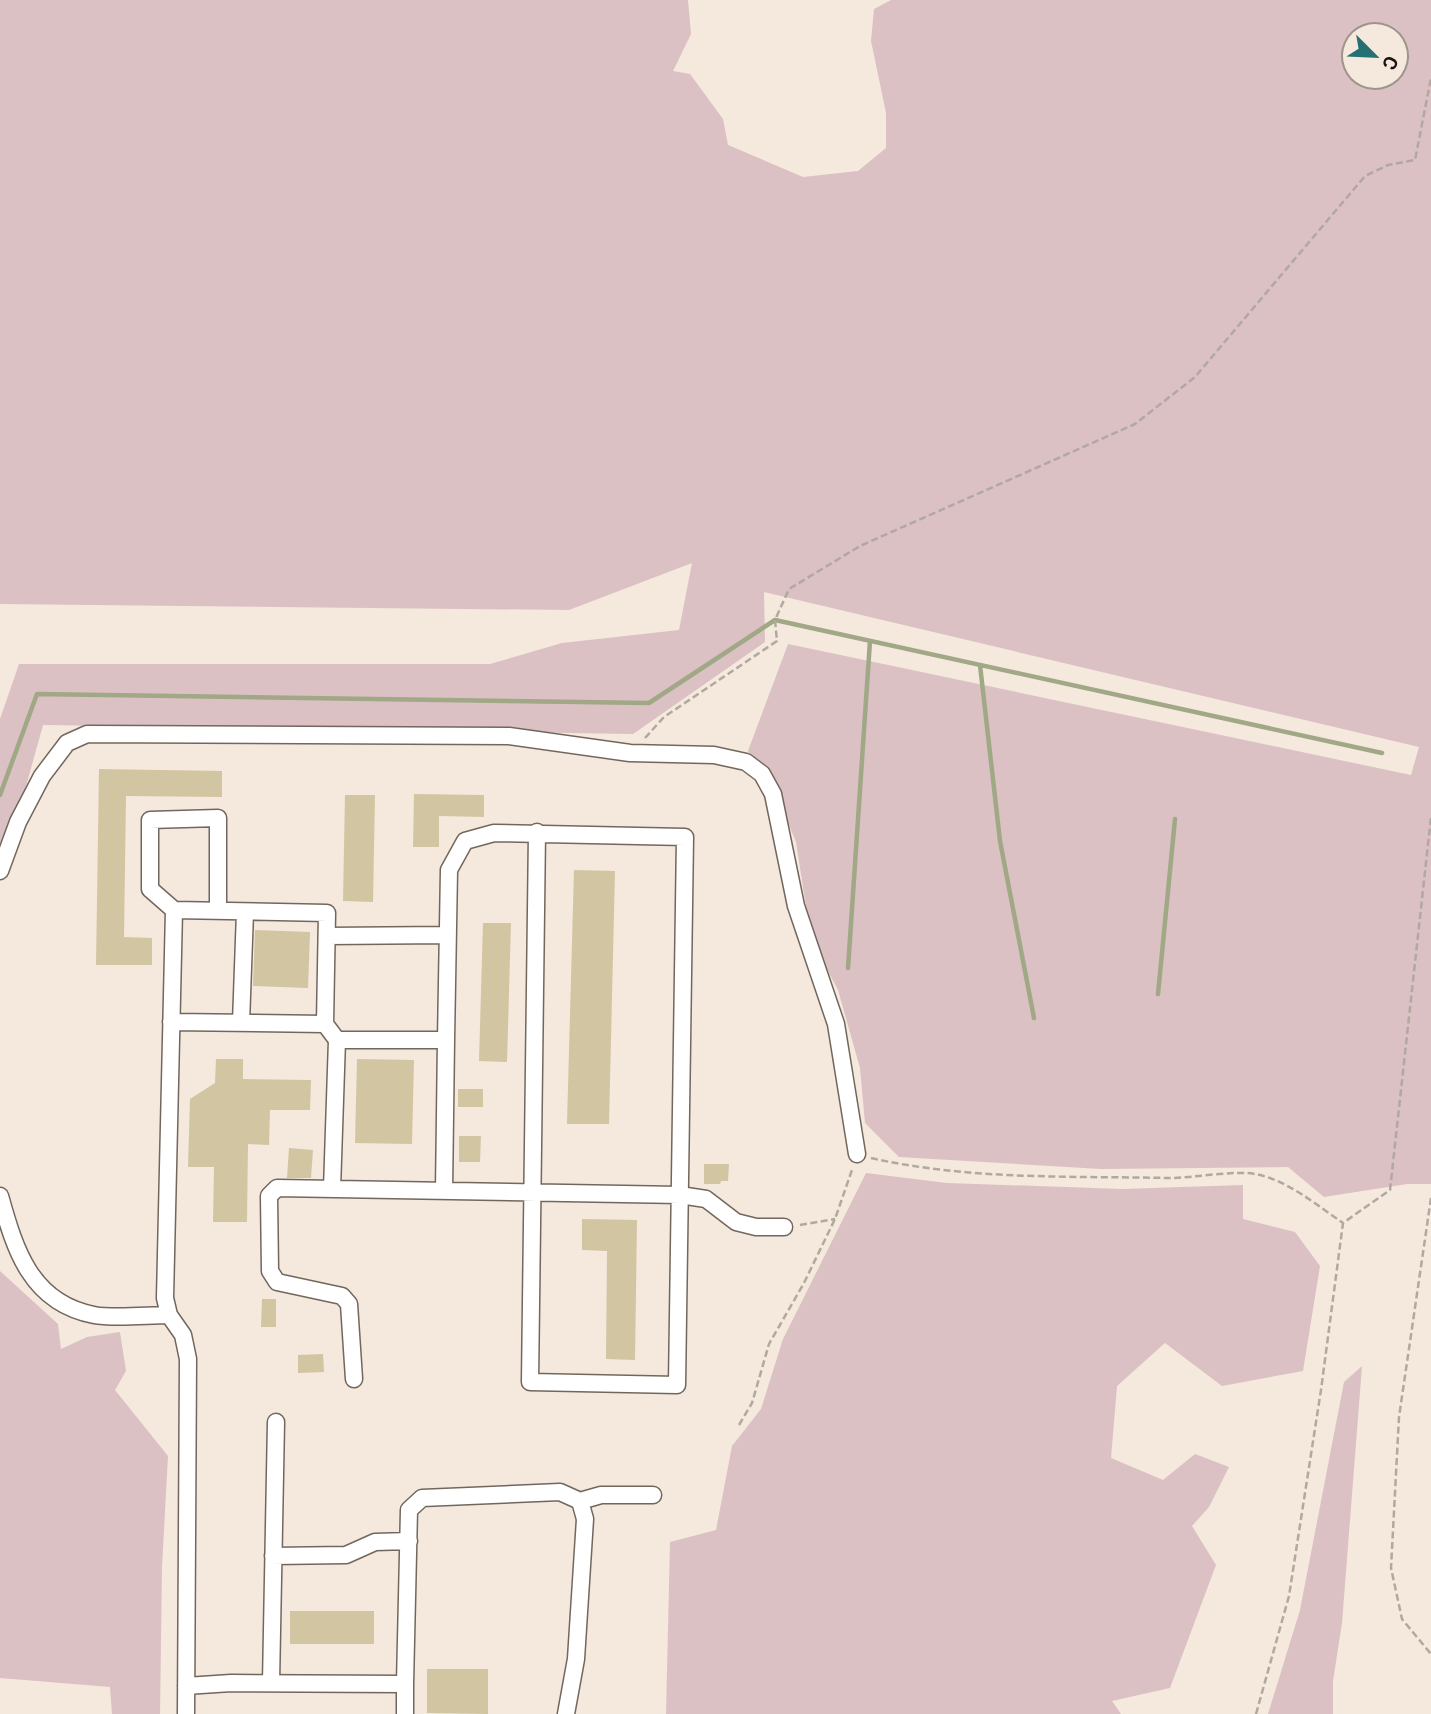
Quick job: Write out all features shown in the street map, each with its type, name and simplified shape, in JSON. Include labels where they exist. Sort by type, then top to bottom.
[{"type":"lane","points":[[0,871],[18,822],[43,776],[67,743],[88,734],[509,736],[630,753],[714,755],[746,762],[762,774],[773,794],[796,906],[836,1024],[858,1154]]},
{"type":"lane","points":[[218,911],[218,818],[150,820],[150,889],[174,910],[245,912],[327,913],[325,1024],[337,1040],[332,1189]]},
{"type":"lane","points":[[444,1191],[449,870],[465,841],[494,833],[537,832],[685,837],[677,1385],[530,1382],[537,832]]},
{"type":"lane","points":[[174,910],[166,1297],[169,1315],[183,1335],[188,1359],[186,1714]]},
{"type":"lane","points":[[241,1023],[245,912]]},
{"type":"lane","points":[[327,936],[447,935]]},
{"type":"lane","points":[[171,1022],[325,1024]]},
{"type":"lane","points":[[337,1040],[446,1040]]},
{"type":"lane","points":[[354,1378],[349,1304],[342,1296],[277,1282],[270,1271],[269,1196],[277,1188],[680,1195],[706,1199],[736,1222],[756,1227],[784,1227]]},
{"type":"lane","points":[[0,1196],[12,1240],[33,1279],[58,1303],[94,1315],[169,1315]]},
{"type":"lane","points":[[271,1683],[276,1422]]},
{"type":"lane","points":[[405,1714],[410,1510],[422,1498],[560,1492],[580,1501],[601,1495],[653,1495]]},
{"type":"lane","points":[[566,1714],[576,1659],[585,1519],[580,1501]]},
{"type":"lane","points":[[274,1556],[346,1555],[375,1542],[409,1541]]},
{"type":"lane","points":[[186,1686],[271,1683],[405,1684]]},
{"type":"path","points":[[630,753],[664,717],[776,641],[775,620],[789,589],[860,546],[1135,424],[1195,377],[1365,176],[1388,165],[1415,160],[1431,78]]},
{"type":"path","points":[[1256,1714],[1289,1596],[1321,1390],[1343,1223],[1390,1190],[1431,817]]},
{"type":"path","points":[[739,1425],[752,1404],[769,1343],[804,1283],[835,1219],[858,1154],[913,1167],[1048,1176],[1179,1178],[1253,1174],[1284,1184],[1343,1223]]},
{"type":"path","points":[[1431,1198],[1399,1417],[1391,1568],[1402,1619],[1431,1654]]},
{"type":"path","points":[[784,1227],[835,1219]]},
{"type":"shaded area","points":[[0,0],[688,0],[691,34],[673,71],[690,74],[723,119],[728,145],[803,177],[858,171],[886,148],[886,113],[871,41],[874,9],[891,0],[1431,0],[1431,1184],[1407,1184],[1324,1197],[1288,1167],[1101,1169],[899,1157],[865,1123],[860,1068],[838,990],[811,939],[796,842],[773,786],[748,751],[788,644],[1411,775],[1419,747],[764,592],[765,642],[633,734],[43,725],[0,880],[0,719],[19,664],[490,664],[562,643],[679,630],[692,563],[569,610],[0,604]]},
{"type":"shaded area","points":[[866,1173],[947,1183],[1122,1189],[1243,1185],[1243,1219],[1295,1232],[1320,1266],[1303,1371],[1222,1386],[1165,1343],[1117,1386],[1111,1458],[1163,1480],[1195,1454],[1229,1467],[1209,1507],[1192,1526],[1216,1565],[1170,1688],[1112,1701],[1121,1714],[666,1714],[670,1542],[716,1530],[732,1446],[761,1409],[783,1339]]},
{"type":"shaded area","points":[[0,1271],[58,1324],[61,1349],[87,1337],[120,1332],[126,1371],[115,1390],[168,1456],[162,1567],[160,1714],[112,1714],[110,1687],[0,1678]]},
{"type":"shaded area","points":[[1362,1366],[1342,1623],[1333,1681],[1333,1714],[1268,1714],[1300,1610],[1344,1382]]},
{"type":"building","points":[[99,769],[222,771],[222,797],[126,796],[124,937],[152,938],[152,965],[96,965]]},
{"type":"building","points":[[414,794],[484,795],[484,817],[439,816],[439,847],[413,847]]},
{"type":"building","points":[[345,795],[375,795],[373,902],[343,901]]},
{"type":"building","points":[[574,870],[615,871],[609,1124],[567,1124]]},
{"type":"building","points":[[483,923],[511,923],[507,1062],[479,1061]]},
{"type":"building","points":[[255,930],[310,932],[308,988],[253,986]]},
{"type":"building","points":[[216,1059],[243,1059],[243,1079],[311,1080],[310,1110],[270,1110],[269,1145],[248,1144],[247,1222],[213,1222],[214,1167],[188,1167],[190,1099],[215,1083]]},
{"type":"building","points":[[357,1059],[414,1060],[412,1144],[355,1143]]},
{"type":"building","points":[[458,1089],[483,1089],[483,1107],[458,1107]]},
{"type":"building","points":[[459,1136],[481,1136],[480,1162],[459,1162]]},
{"type":"building","points":[[289,1148],[313,1150],[311,1178],[287,1178]]},
{"type":"building","points":[[704,1164],[729,1164],[728,1181],[704,1184]]},
{"type":"building","points":[[582,1219],[637,1220],[635,1360],[606,1359],[607,1251],[582,1250]]},
{"type":"building","points":[[262,1299],[276,1299],[276,1327],[261,1327]]},
{"type":"building","points":[[323,1354],[324,1372],[298,1373],[298,1355]]},
{"type":"building","points":[[290,1611],[374,1611],[374,1644],[290,1644]]},
{"type":"building","points":[[427,1669],[488,1669],[488,1714],[427,1713]]},
{"type":"waterway","points":[[0,795],[37,694],[649,703],[775,620],[1382,753]]},
{"type":"waterway","points":[[848,968],[870,641]]},
{"type":"waterway","points":[[980,665],[1000,841],[1034,1018]]},
{"type":"waterway","points":[[1158,994],[1175,819]]}]
